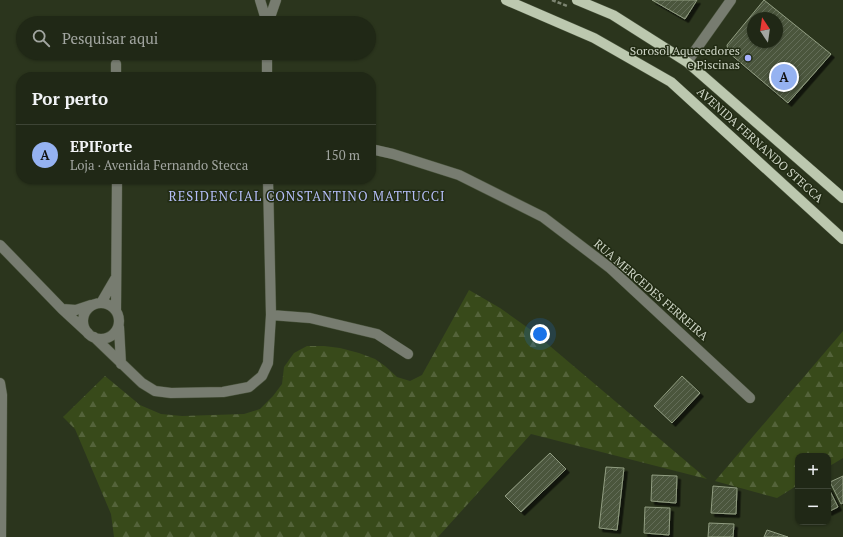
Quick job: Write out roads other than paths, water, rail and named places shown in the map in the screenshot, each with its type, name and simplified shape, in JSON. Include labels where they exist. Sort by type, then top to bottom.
[{"type":"main road","name":"AVENIDA FERNANDO STECCA","points":[[506,0],[594,38],[671,82],[843,239]]},
{"type":"main road","name":"AVENIDA FERNANDO STECCA","points":[[577,0],[613,16],[687,62],[843,198]]},
{"type":"street","points":[[260,0],[265,16]]},
{"type":"street","points":[[270,16],[276,0]]},
{"type":"street","points":[[687,62],[731,0]]},
{"type":"street","points":[[267,60],[267,72]]},
{"type":"street","points":[[116,64],[116,72]]},
{"type":"street","name":"RUA MERCEDES FERREIRA","points":[[376,150],[459,175],[543,217],[610,268],[750,398]]},
{"type":"street","points":[[116,310],[117,184]]},
{"type":"street","points":[[0,245],[62,310],[142,383],[155,391],[171,393],[223,392],[249,387],[262,376],[268,363],[271,315],[268,184]]},
{"type":"street","points":[[117,276],[110,290],[97,304],[85,313],[83,323],[91,335],[100,339],[111,336],[119,326]]},
{"type":"street","points":[[62,310],[76,310],[97,304],[112,306],[119,315],[122,364]]},
{"type":"street","points":[[271,315],[310,318],[377,334],[408,354]]},
{"type":"street","points":[[0,383],[2,395],[1,537]]},
{"type":"place","name":"Sorosol Aquecedores e Piscinas","points":[[748,58]]},
{"type":"place","name":"EPIForte","points":[[784,77]]},
{"type":"district","name":"RESIDENCIAL CONSTANTINO MATTUCCI","points":[[307,196]]}]
